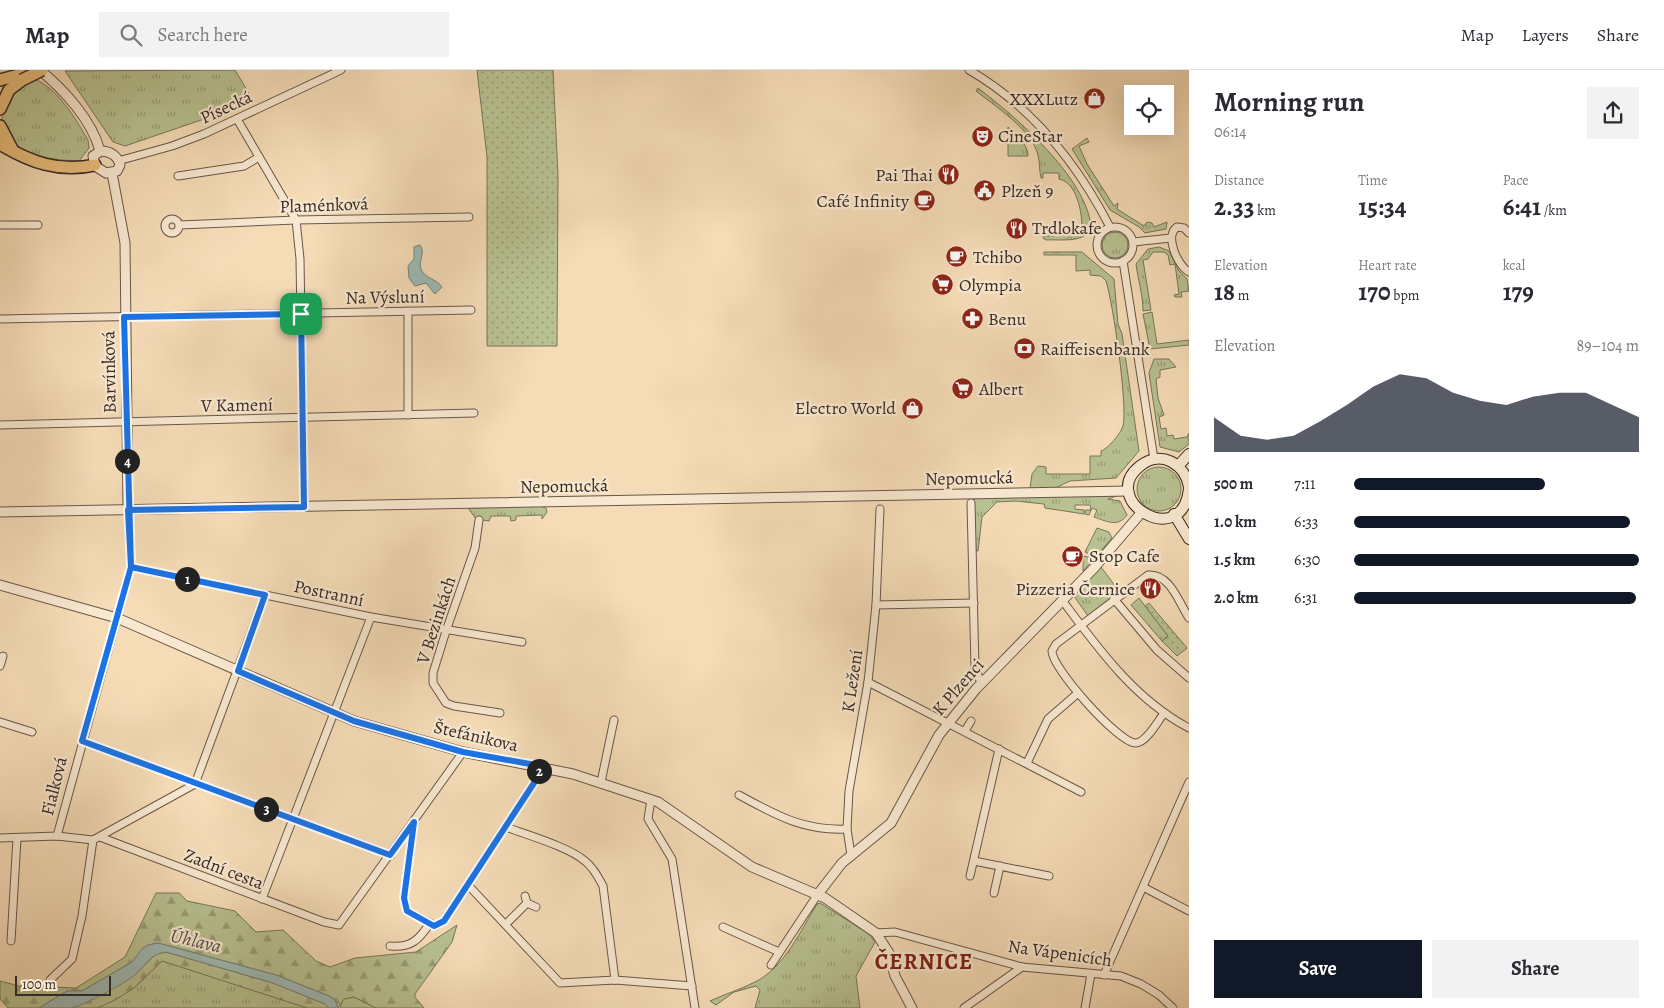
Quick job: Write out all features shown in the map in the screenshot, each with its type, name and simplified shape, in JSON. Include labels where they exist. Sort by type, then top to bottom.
[{"type":"highway","points":[[0,80],[20,78],[40,70]]},
{"type":"highway","points":[[0,109],[9,90],[20,78]]},
{"type":"highway","points":[[0,126],[6,142],[17,154]]},
{"type":"highway","points":[[0,144],[33,162],[54,167],[75,168],[94,165]]},
{"type":"main road","points":[[1178,466],[1189,454]]},
{"type":"main road","points":[[1154,459],[1171,461],[1178,466],[1184,472],[1189,488],[1185,503],[1174,514],[1161,519],[1141,512],[1131,499],[1129,491],[1133,474],[1146,462],[1154,459]]},
{"type":"main road","points":[[1174,514],[1189,539]]},
{"type":"street","points":[[40,70],[55,82],[82,116],[100,151]]},
{"type":"street","name":"Písecká","points":[[118,161],[172,146],[237,119],[341,70]]},
{"type":"street","points":[[969,70],[1006,93],[1031,116],[1074,166],[1110,227]]},
{"type":"street","points":[[237,119],[296,220],[300,259],[304,507]]},
{"type":"street","points":[[100,151],[110,153],[118,161],[119,169],[112,174],[103,172],[94,165],[93,156],[100,151]]},
{"type":"street","points":[[178,176],[244,166],[259,157]]},
{"type":"street","name":"Barvínková","points":[[112,174],[125,243],[124,317],[128,510]]},
{"type":"street","name":"Plaménková","points":[[180,225],[296,220],[469,217]]},
{"type":"street","points":[[0,226],[38,225]]},
{"type":"street","points":[[1110,227],[1124,228],[1133,242],[1131,254],[1122,262],[1111,263],[1106,261],[1098,252],[1100,233],[1110,227]]},
{"type":"street","points":[[1189,233],[1184,228],[1177,228],[1172,232],[1170,238],[1182,266],[1189,272]]},
{"type":"street","points":[[1133,242],[1170,238]]},
{"type":"street","points":[[1122,262],[1154,459]]},
{"type":"street","name":"Na Výsluní","points":[[0,319],[471,310]]},
{"type":"street","points":[[408,311],[408,415]]},
{"type":"street","name":"V Kamení","points":[[0,425],[474,413]]},
{"type":"street","name":"Nepomucká","points":[[0,512],[1129,491]]},
{"type":"street","points":[[971,503],[975,668],[981,683]]},
{"type":"street","name":"K Ležení","points":[[851,855],[847,828],[849,791],[868,682],[876,605],[880,509]]},
{"type":"street","name":"Fialková","points":[[57,836],[131,567],[128,510]]},
{"type":"street","name":"K Plzenci","points":[[818,894],[836,869],[851,855],[880,834],[897,814],[932,746],[948,722],[981,683],[1094,568],[1141,512]]},
{"type":"street","name":"V Bezinkách","points":[[479,520],[475,548],[446,631],[434,673],[434,683],[446,703],[500,713]]},
{"type":"street","name":"Postranní","points":[[131,567],[371,617],[446,631],[522,642]]},
{"type":"street","points":[[1164,712],[1143,740],[1132,743],[1107,723],[1078,692],[1052,655],[1053,647],[1142,578],[1156,575],[1168,583],[1189,618]]},
{"type":"street","name":"Štefánikova","points":[[0,584],[117,618],[334,714],[463,752],[541,766],[601,782],[651,800],[700,830],[752,867],[818,894],[854,916],[876,933],[889,953],[895,976],[912,1008]]},
{"type":"street","points":[[50,980],[72,958],[82,916],[96,838],[195,784],[265,595]]},
{"type":"street","points":[[1114,599],[1157,650],[1189,678]]},
{"type":"street","points":[[1062,600],[1123,677],[1164,712],[1189,728]]},
{"type":"street","points":[[876,605],[974,603]]},
{"type":"street","points":[[262,899],[371,617]]},
{"type":"street","points":[[0,666],[3,656]]},
{"type":"street","points":[[868,682],[1082,792]]},
{"type":"street","points":[[1026,763],[1048,719],[1078,692]]},
{"type":"street","points":[[601,782],[614,720]]},
{"type":"street","points":[[0,722],[32,732]]},
{"type":"street","points":[[965,731],[971,722]]},
{"type":"street","points":[[82,741],[390,855],[463,752]]},
{"type":"street","points":[[970,876],[999,749]]},
{"type":"street","points":[[414,822],[404,898],[407,911],[434,926],[444,921],[534,783],[541,766]]},
{"type":"street","points":[[1104,975],[1189,782]]},
{"type":"street","points":[[739,795],[801,826],[829,830],[847,828]]},
{"type":"street","points":[[651,800],[648,819],[672,858],[695,1008]]},
{"type":"street","points":[[506,827],[585,860],[596,873],[603,886],[615,980]]},
{"type":"street","name":"Zadní cesta","points":[[0,838],[57,836],[96,838],[324,922],[339,925],[390,855]]},
{"type":"street","points":[[11,941],[17,838]]},
{"type":"street","points":[[974,861],[1049,876]]},
{"type":"street","points":[[994,893],[1000,866]]},
{"type":"street","points":[[468,885],[560,983],[615,980],[692,986]]},
{"type":"street","points":[[1143,887],[1189,911]]},
{"type":"street","points":[[771,965],[818,894]]},
{"type":"street","points":[[506,924],[526,899],[536,907]]},
{"type":"street","points":[[390,946],[410,945],[418,939],[430,923]]},
{"type":"street","points":[[722,927],[779,952]]},
{"type":"street","name":"Na Vápenicích","points":[[876,933],[894,932],[1022,967],[1122,976],[1141,984],[1173,1008]]},
{"type":"street","points":[[964,1008],[1022,967]]},
{"type":"street","points":[[1085,1008],[1091,974]]},
{"type":"green space","points":[[235,70],[254,102],[125,146],[113,142],[65,71]]},
{"type":"green space","points":[[477,70],[553,70],[558,175],[557,346],[487,346],[487,157]]},
{"type":"green space","points":[[35,79],[59,97],[88,140],[89,148],[79,161],[43,157],[31,153],[20,148],[5,130],[2,115],[7,98],[16,89]]},
{"type":"green space","points":[[978,88],[1029,131],[1063,169],[1087,208],[1091,227],[1084,236],[1072,240],[1046,240],[1043,238],[1043,236],[1082,235],[1082,220],[1075,194],[1066,182],[1059,179],[1059,173],[1043,173],[1043,178],[1041,178],[1038,155],[1028,137],[1012,119],[976,91]]},
{"type":"green space","points":[[1008,127],[1024,144],[1028,156],[1008,156]]},
{"type":"green space","points":[[1087,138],[1089,142],[1079,146],[1087,164],[1114,206],[1118,203],[1117,209],[1144,226],[1147,222],[1152,223],[1154,227],[1167,222],[1166,229],[1145,233],[1139,227],[1110,210],[1072,149]]},
{"type":"green space","points":[[1115,232],[1124,236],[1128,245],[1124,254],[1115,258],[1106,254],[1102,245],[1106,236]]},
{"type":"green space","points":[[1159,247],[1169,251],[1179,271],[1187,279],[1189,291],[1181,292],[1182,297],[1175,297],[1174,295],[1179,294],[1175,264],[1170,265],[1168,255],[1164,252],[1153,252],[1148,259],[1143,260],[1151,310],[1143,311],[1136,264],[1148,249]]},
{"type":"green space","points":[[1044,252],[1082,252],[1114,279],[1118,324],[1122,334],[1139,451],[1116,478],[1070,481],[1055,488],[1030,489],[1032,474],[1038,466],[1046,467],[1046,474],[1090,474],[1090,456],[1101,456],[1101,451],[1111,444],[1122,429],[1124,415],[1119,354],[1106,281],[1101,276],[1090,275],[1090,270],[1076,271],[1076,255],[1044,255]]},
{"type":"green space","points":[[1152,312],[1157,344],[1189,340],[1189,345],[1150,349],[1143,314]]},
{"type":"green space","points":[[1154,359],[1169,359],[1176,367],[1160,370],[1160,377],[1156,379],[1158,398],[1164,415],[1159,417],[1161,429],[1166,428],[1167,436],[1173,435],[1174,439],[1187,437],[1189,433],[1189,444],[1179,452],[1160,447],[1149,373]]},
{"type":"green space","points":[[1163,467],[1175,473],[1180,480],[1180,498],[1175,505],[1168,510],[1155,511],[1147,508],[1140,501],[1137,485],[1140,477],[1147,470]]},
{"type":"green space","points":[[1119,495],[1108,499],[1120,501],[1127,515],[1116,522],[1107,522],[1094,517],[1097,510],[1092,508],[1089,515],[1085,514],[1085,510],[1091,510],[1090,505],[1075,505],[1075,509],[1084,510],[1084,514],[1045,508],[1044,504],[1016,501],[997,502],[982,517],[978,551],[976,551],[974,497]]},
{"type":"green space","points":[[540,506],[546,508],[547,512],[542,519],[542,515],[516,516],[516,520],[511,521],[510,516],[491,516],[489,521],[476,519],[468,508]]},
{"type":"green space","points":[[1097,528],[1109,532],[1112,538],[1083,571],[1083,558],[1084,556],[1088,557],[1089,554],[1085,552]]},
{"type":"green space","points":[[1101,567],[1119,591],[1088,616],[1074,596]]},
{"type":"green space","points":[[1139,598],[1168,636],[1162,641],[1131,605]]},
{"type":"green space","points":[[1149,603],[1187,648],[1177,656],[1162,641],[1168,636],[1145,606]]},
{"type":"green space","points":[[156,893],[179,893],[187,901],[235,911],[256,932],[283,930],[316,961],[330,967],[355,958],[416,952],[457,925],[452,942],[415,994],[415,997],[424,1008],[376,1008],[354,997],[344,999],[338,1008],[335,1000],[329,996],[276,975],[158,943],[148,945],[132,962],[82,991],[67,991],[39,1008],[8,1008],[0,999],[0,981],[19,986],[76,988],[125,957]]},
{"type":"green space","points":[[820,903],[869,934],[875,942],[856,976],[860,1008],[755,1008],[760,990],[756,986],[734,992],[716,1005],[710,1001],[757,981],[776,966],[792,947],[817,904]]},
{"type":"green space","points":[[166,952],[273,983],[325,1004],[329,1008],[307,1008],[162,961],[134,988],[115,1000],[97,1008],[70,1008],[136,973],[156,954]]},
{"type":"green space","points":[[162,961],[307,1008],[97,1008],[134,988]]},
{"type":"green space","points":[[354,997],[376,1008],[340,1008],[343,999]]},
{"type":"water","points":[[420,245],[422,248],[421,269],[428,277],[442,287],[435,294],[426,283],[415,286],[409,278],[408,266],[414,259],[414,247]]},
{"type":"water","points":[[158,943],[276,975],[329,996],[335,1000],[338,1008],[329,1008],[325,1004],[273,983],[166,952],[152,957],[136,974],[123,983],[85,1003],[71,1008],[39,1008],[67,991],[82,991],[132,962],[142,949],[148,945]]},
{"type":"place","name":"XXXLutz","points":[[1094,99]]},
{"type":"place","name":"CineStar","points":[[982,136]]},
{"type":"place","name":"Pai Thai","points":[[949,175]]},
{"type":"place","name":"Plzeň 9","points":[[985,191]]},
{"type":"place","name":"Café Infinity","points":[[925,201]]},
{"type":"place","name":"Trdlokafe","points":[[1016,228]]},
{"type":"place","name":"Tchibo","points":[[957,257]]},
{"type":"place","name":"Olympia","points":[[943,285]]},
{"type":"place","name":"Benu","points":[[972,319]]},
{"type":"place","name":"Raiffeisenbank","points":[[1024,349]]},
{"type":"place","name":"Albert","points":[[963,389]]},
{"type":"place","name":"Electro World","points":[[912,408]]},
{"type":"place","name":"Stop Cafe","points":[[1073,556]]},
{"type":"place","name":"Pizzeria Černice","points":[[1151,589]]},
{"type":"district","name":"ČERNICE","points":[[924,961]]},
{"type":"route","points":[[301,314],[124,317],[128,500],[131,567],[82,741],[390,855],[414,822],[404,898],[407,911],[434,926],[444,921],[534,783],[541,766],[463,752],[354,721],[238,671],[265,595],[131,567],[128,510],[304,507],[301,314]]},
{"type":"water label","name":"Úhlava","points":[[196,940]]}]
